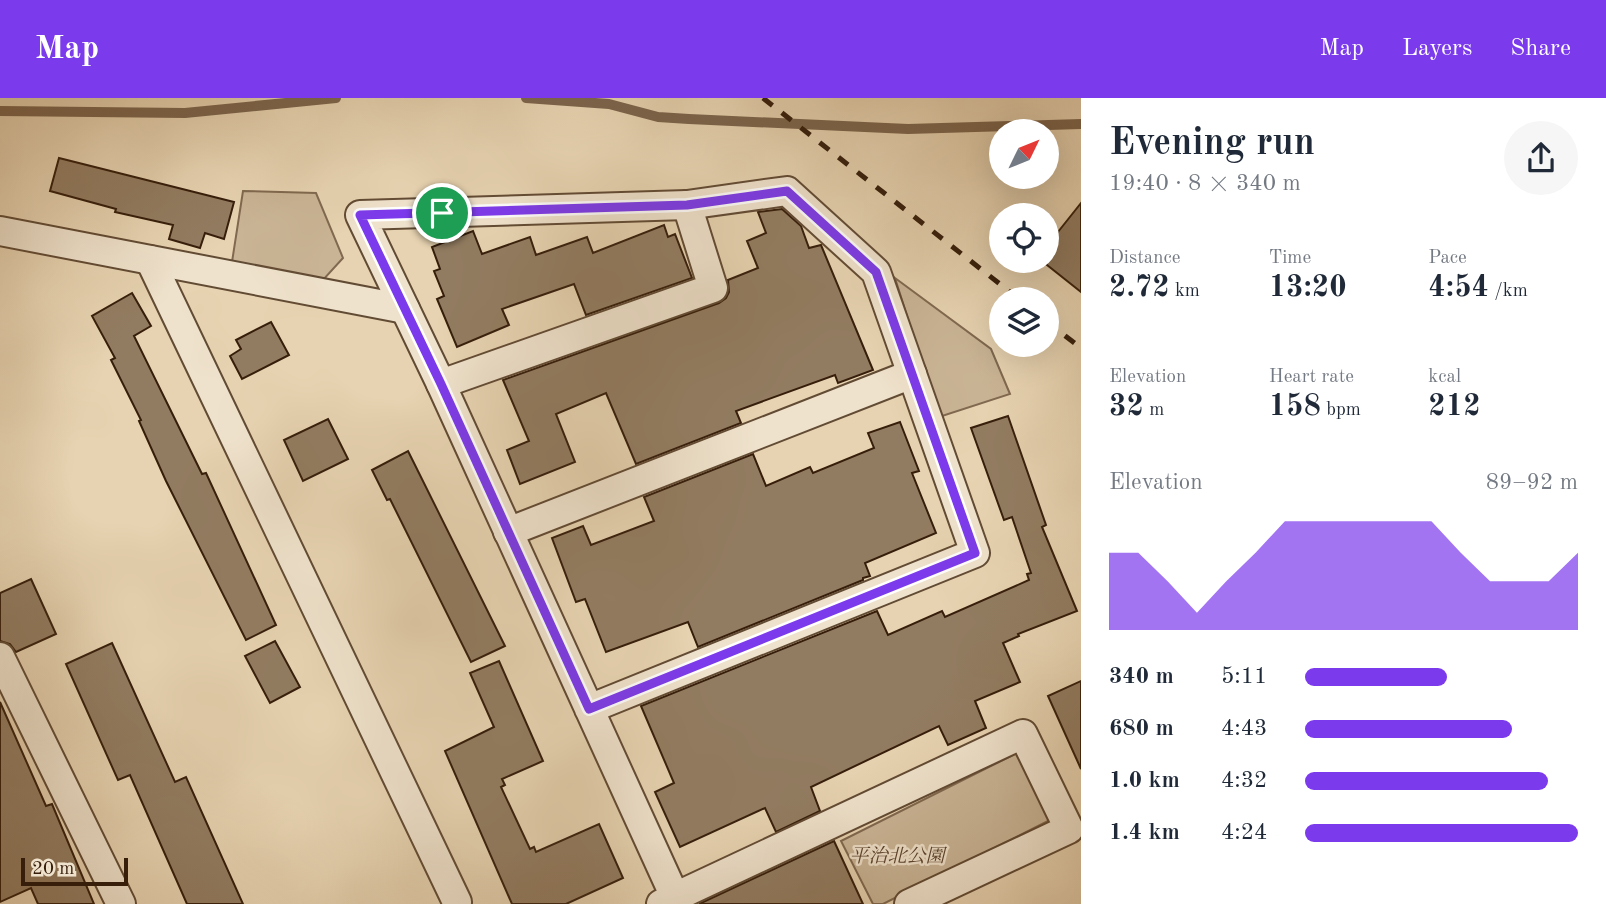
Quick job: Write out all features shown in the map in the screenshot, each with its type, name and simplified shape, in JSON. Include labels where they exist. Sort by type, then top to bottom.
[{"type":"street","points":[[589,709],[975,553],[876,272],[787,191],[687,205],[360,215],[441,384],[589,709],[671,902],[1023,734],[1069,829],[909,904]]},
{"type":"street","points":[[441,384],[713,288],[687,205]]},
{"type":"street","points":[[0,231],[405,309]]},
{"type":"street","points":[[150,260],[456,904]]},
{"type":"street","points":[[508,532],[912,374]]},
{"type":"street","points":[[0,657],[121,904]]},
{"type":"green space","points":[[243,191],[316,193],[343,258],[323,280],[232,262]]},
{"type":"green space","points":[[895,278],[989,348],[989,357],[994,357],[1010,394],[939,417]]},
{"type":"green space","name":"平治北公園","points":[[1019,752],[1052,819],[883,904],[873,904],[841,841]]},
{"type":"building","points":[[59,158],[234,202],[224,239],[205,233],[200,248],[169,239],[173,225],[115,212],[116,209],[50,191]]},
{"type":"building","points":[[1081,203],[1081,292],[1057,273],[1059,231]]},
{"type":"building","points":[[782,209],[801,226],[809,248],[821,245],[873,370],[838,383],[835,375],[736,411],[741,423],[636,464],[606,393],[556,414],[575,462],[520,484],[507,450],[529,441],[503,380],[719,303],[729,292],[728,280],[758,268],[747,241],[766,233],[758,212]]},
{"type":"building","points":[[664,225],[668,237],[675,234],[692,278],[586,315],[574,284],[502,309],[509,325],[457,347],[437,299],[444,296],[434,271],[440,269],[432,247],[473,231],[482,254],[530,237],[536,255],[587,237],[593,253]]},
{"type":"building","points":[[132,293],[151,326],[134,336],[202,474],[206,473],[276,625],[246,640],[166,481],[139,421],[141,420],[111,360],[115,358],[92,316]]},
{"type":"building","points":[[271,322],[289,355],[242,379],[230,356],[241,349],[236,340]]},
{"type":"building","points":[[1008,416],[1046,525],[1042,527],[1077,611],[1018,634],[1019,636],[1003,643],[1020,682],[975,701],[986,728],[948,745],[939,726],[811,787],[820,811],[776,832],[765,808],[680,847],[655,792],[674,783],[641,706],[877,611],[888,635],[942,611],[945,617],[1029,580],[1027,574],[1031,573],[1012,517],[1004,520],[971,428]]},
{"type":"building","points":[[328,419],[348,459],[303,481],[284,440]]},
{"type":"building","points":[[900,422],[919,471],[912,473],[936,533],[865,563],[870,576],[863,580],[698,647],[688,622],[606,652],[585,599],[576,602],[552,538],[583,526],[591,545],[654,521],[644,497],[753,454],[766,486],[810,467],[813,473],[874,448],[868,433]]},
{"type":"building","points":[[408,451],[505,646],[471,662],[390,499],[387,500],[372,470]]},
{"type":"building","points":[[31,579],[56,634],[16,652],[10,644],[0,641],[0,593]]},
{"type":"building","points":[[275,641],[300,687],[270,703],[245,656]]},
{"type":"building","points":[[112,643],[175,782],[186,777],[243,904],[187,904],[130,775],[118,780],[66,664]]},
{"type":"building","points":[[499,661],[543,761],[502,779],[505,785],[501,787],[530,849],[534,847],[536,852],[599,824],[623,878],[566,904],[512,904],[445,751],[494,727],[470,673]]},
{"type":"building","points":[[1081,681],[1081,769],[1048,696]]},
{"type":"building","points":[[0,702],[46,806],[52,804],[94,904],[38,904],[31,888],[0,902]]},
{"type":"building","points":[[834,841],[863,904],[699,904]]},
{"type":"waterway","points":[[0,111],[185,113],[336,98]]},
{"type":"waterway","points":[[526,98],[609,104],[658,117],[689,119],[908,129],[1081,124]]},
{"type":"railway","points":[[763,98],[1004,287]]},
{"type":"railway","points":[[1059,331],[1081,348]]},
{"type":"route","points":[[787,191],[876,272],[975,553],[589,709],[441,384],[360,215],[442,213],[687,205],[787,191]]}]
